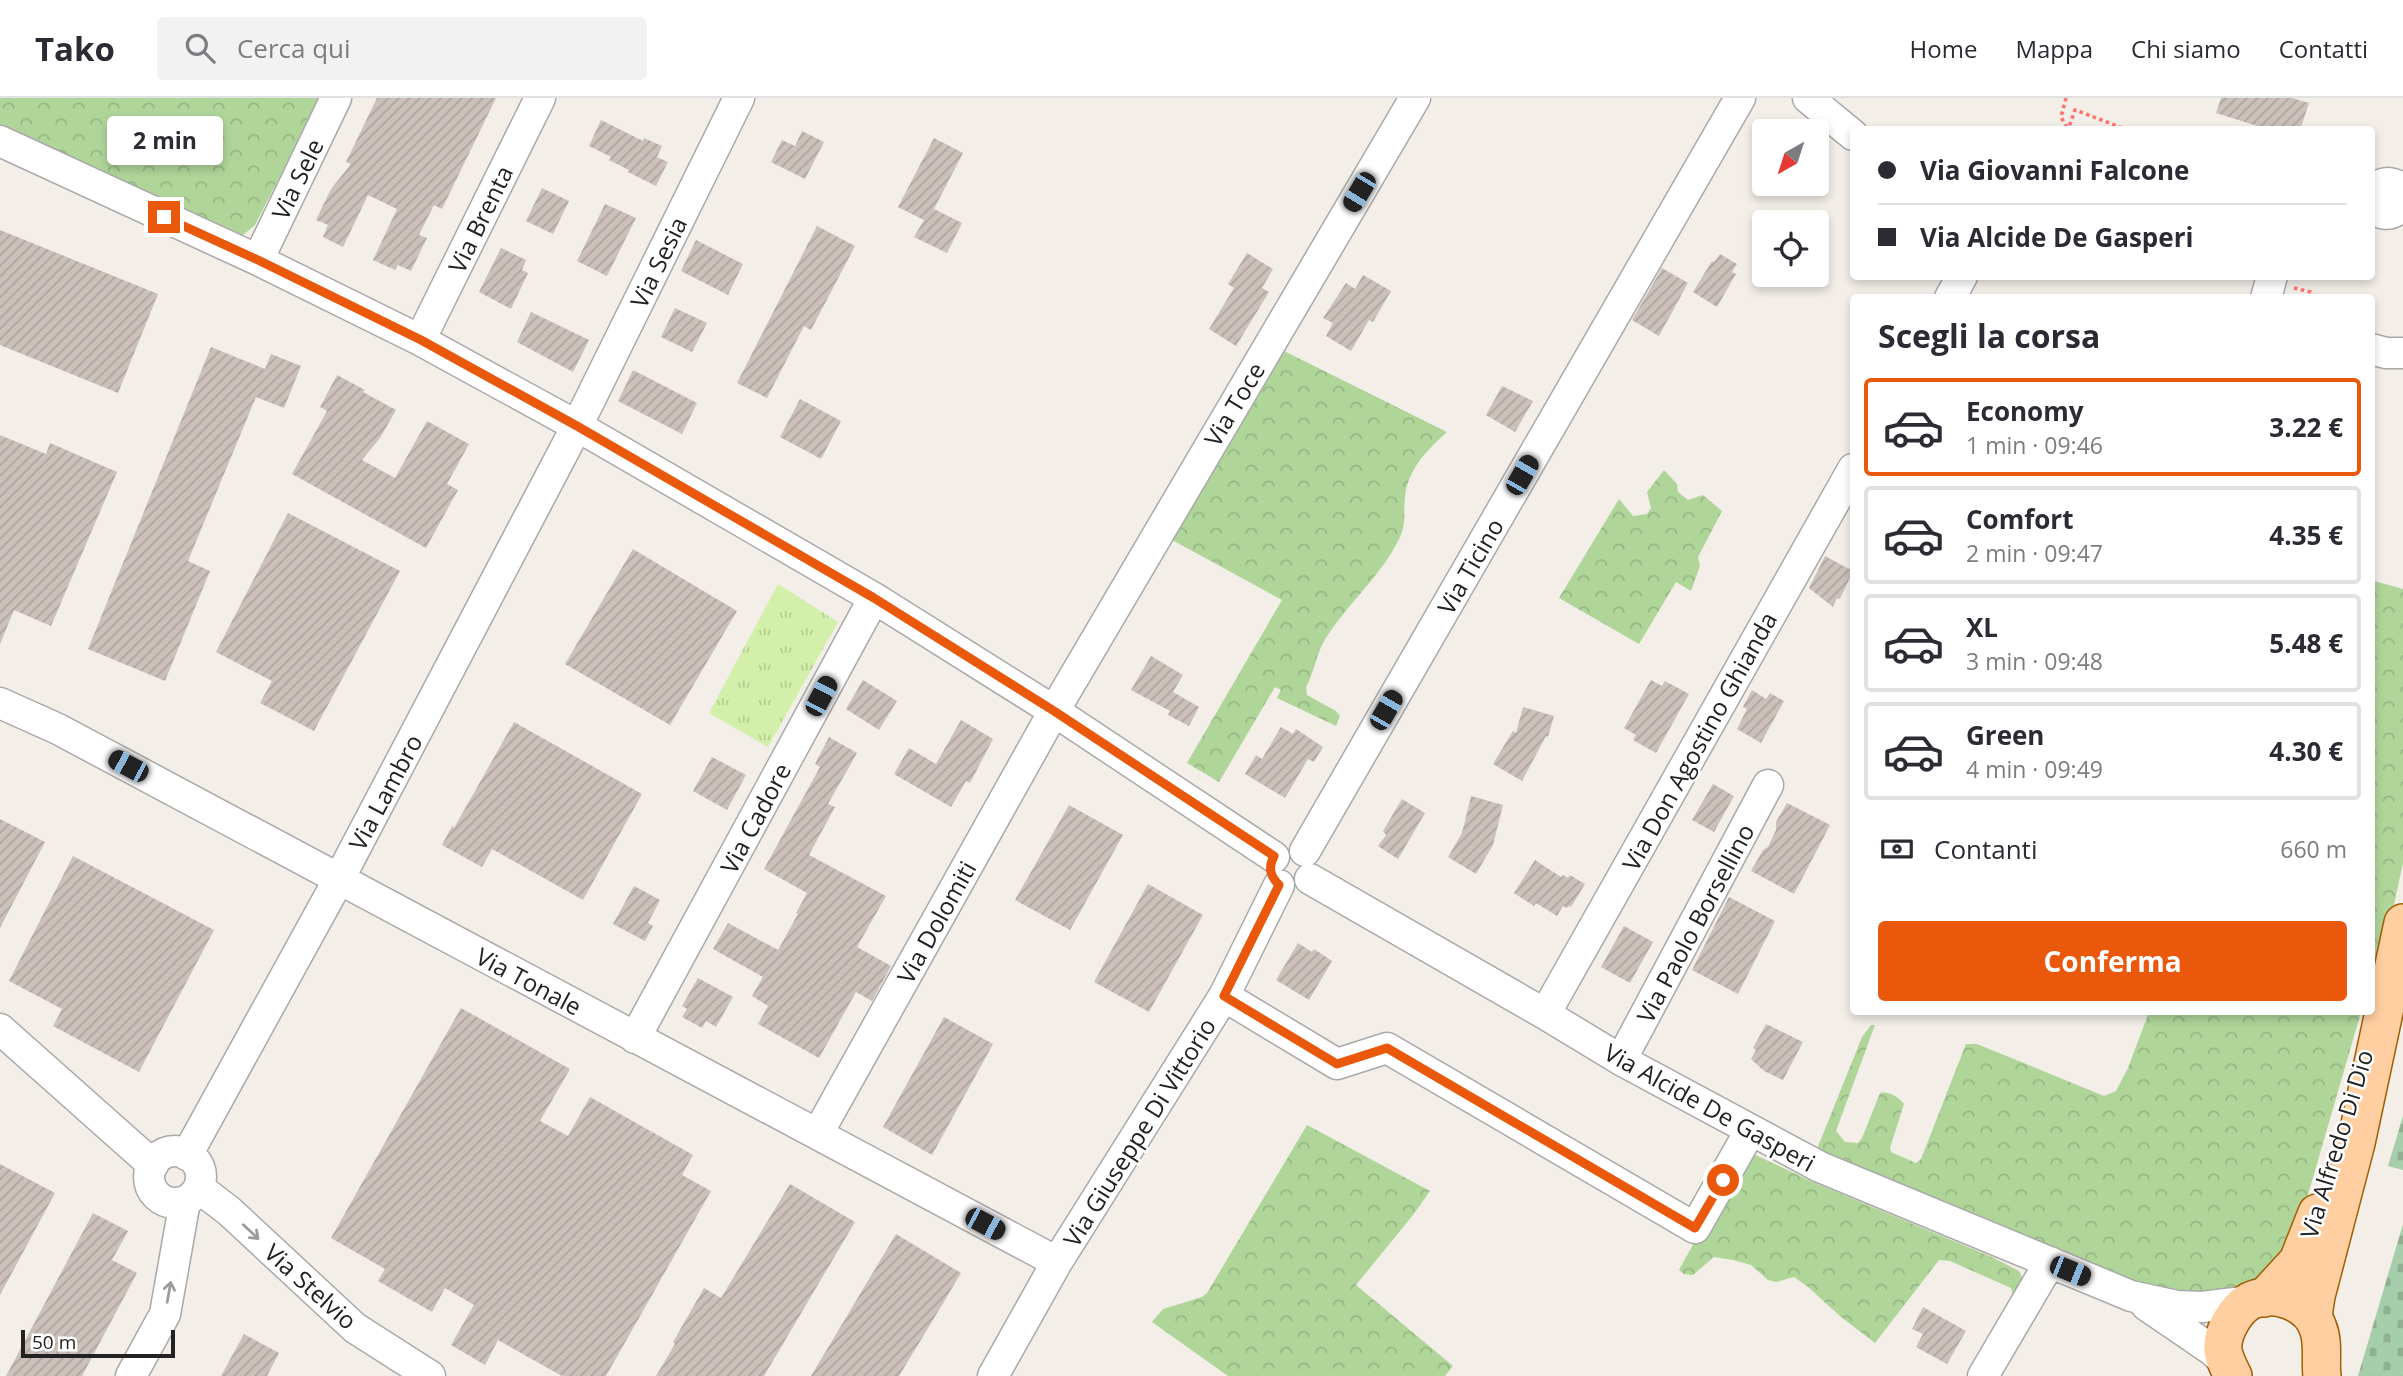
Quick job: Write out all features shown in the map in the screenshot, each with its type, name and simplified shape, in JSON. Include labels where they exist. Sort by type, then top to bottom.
[{"type":"main road","name":"Via Alfredo Di Dio","points":[[2230,1370],[2223,1348],[2228,1327],[2235,1315],[2257,1300],[2298,1261],[2312,1228],[2401,930]]},
{"type":"main road","name":"Via Alfredo Di Dio","points":[[2313,1316],[2356,1143],[2401,930]]},
{"type":"main road","points":[[2257,1300],[2284,1298],[2300,1305],[2313,1316],[2321,1342],[2322,1376]]},
{"type":"street","name":"Via Sele","points":[[258,260],[337,98]]},
{"type":"street","name":"Via Brenta","points":[[421,340],[540,98]]},
{"type":"street","name":"Via Sesia","points":[[577,426],[739,98]]},
{"type":"street","name":"Via Toce","points":[[1054,711],[1415,98]]},
{"type":"street","name":"Via Ticino","points":[[1307,865],[1740,98]]},
{"type":"street","points":[[1808,98],[1850,133]]},
{"type":"street","points":[[0,141],[258,260],[421,340],[577,426],[874,598],[1054,711],[1276,871],[1292,889],[1305,885],[1307,865]]},
{"type":"street","points":[[2375,193],[2378,186],[2385,182],[2403,188]]},
{"type":"street","points":[[2375,206],[2384,215],[2392,214],[2403,205]]},
{"type":"street","points":[[2375,350],[2403,353]]},
{"type":"street","name":"Via Lambro","points":[[187,1154],[339,880],[577,426]]},
{"type":"street","name":"Via Don Agostino Ghianda","points":[[1545,1014],[1850,474]]},
{"type":"street","name":"Via Cadore","points":[[635,1038],[874,598]]},
{"type":"street","name":"Via Tonale","points":[[0,703],[58,729],[1057,1262]]},
{"type":"street","name":"Via Dolomiti","points":[[818,1133],[1054,711]]},
{"type":"street","name":"Via Paolo Borsellino","points":[[1621,1060],[1769,785]]},
{"type":"street","name":"Via Alcide De Gasperi","points":[[1307,865],[1621,1060],[1820,1167],[2131,1296],[2177,1306],[2202,1307],[2257,1300]]},
{"type":"street","name":"Via Giuseppe Di Vittorio","points":[[993,1376],[1057,1262],[1224,996],[1276,871]]},
{"type":"street","points":[[1224,996],[1337,1064],[1387,1048],[1695,1228],[1750,1131]]},
{"type":"street","points":[[0,1029],[153,1165]]},
{"type":"street","points":[[131,1376],[164,1314],[192,1194],[201,1181],[198,1165],[187,1154],[172,1152],[158,1159],[153,1165],[149,1180],[156,1194],[170,1202],[192,1194]]},
{"type":"street","name":"Via Stelvio","points":[[192,1194],[229,1211],[355,1328],[430,1376]]},
{"type":"street","points":[[1983,1376],[2050,1262]]},
{"type":"street","name":"Via Alcide De Gasperi","points":[[2131,1296],[2211,1350],[2230,1370]]},
{"type":"path","points":[[2066,98],[2060,117],[2066,126]]},
{"type":"path","points":[[2068,126],[2075,110],[2117,126]]},
{"type":"green space","points":[[0,98],[320,98],[255,225],[243,235],[236,236],[0,133]]},
{"type":"green space","points":[[1276,347],[1447,432],[1414,469],[1407,487],[1403,528],[1399,539],[1374,577],[1326,638],[1306,687],[1307,695],[1340,716],[1336,726],[1277,698],[1281,690],[1275,687],[1219,782],[1187,763],[1282,600],[1163,535]]},
{"type":"green space","points":[[1664,470],[1677,484],[1678,492],[1688,500],[1703,495],[1722,511],[1698,557],[1700,566],[1691,591],[1676,582],[1639,644],[1559,598],[1619,499],[1633,516],[1647,514],[1651,508],[1647,492]]},
{"type":"green space","points":[[2375,581],[2403,589],[2403,863],[2388,932],[2383,931],[2375,959]]},
{"type":"green space","points":[[778,584],[838,622],[768,747],[709,713]]},
{"type":"green space","points":[[2148,1015],[2360,1015],[2303,1212],[2286,1257],[2257,1284],[2175,1300],[1815,1154],[1862,1037],[1871,1025],[1875,1025],[1836,1131],[1845,1142],[1858,1143],[1880,1093],[1890,1094],[1904,1104],[1891,1152],[1916,1163],[1921,1159],[1966,1044],[1977,1044],[2104,1096],[2116,1091],[2128,1068]]},
{"type":"green space","points":[[2403,1116],[2403,1170],[2388,1166]]},
{"type":"green space","points":[[1307,1125],[1430,1191],[1356,1285],[1453,1366],[1445,1376],[1228,1376],[1152,1322],[1163,1309],[1207,1293]]},
{"type":"green space","points":[[1745,1150],[2019,1271],[2024,1281],[2015,1302],[2011,1288],[1950,1261],[1939,1260],[1875,1343],[1794,1277],[1776,1282],[1768,1280],[1751,1265],[1714,1257],[1693,1275],[1684,1274],[1679,1270]]},
{"type":"green space","points":[[2403,1224],[2403,1376],[2358,1376]]},
{"type":"building","points":[[377,98],[496,98],[442,209],[434,205],[419,235],[427,238],[411,271],[398,265],[395,270],[373,260],[397,209],[368,195],[343,247],[323,237],[328,225],[316,220],[331,189],[351,164],[346,162]]},
{"type":"building","points":[[2221,98],[2292,98],[2309,103],[2301,126],[2257,126],[2216,113]]},
{"type":"building","points":[[601,120],[643,141],[644,138],[662,146],[657,157],[668,162],[656,186],[628,172],[629,170],[609,160],[611,157],[589,146]]},
{"type":"building","points":[[802,131],[824,142],[805,179],[771,162],[782,140],[795,146]]},
{"type":"building","points":[[934,138],[963,153],[934,209],[962,223],[947,253],[914,237],[924,220],[898,207]]},
{"type":"building","points":[[542,188],[569,201],[553,234],[526,221]]},
{"type":"building","points":[[605,204],[636,218],[607,276],[577,261]]},
{"type":"building","points":[[817,226],[855,246],[811,330],[804,326],[767,398],[737,383]]},
{"type":"building","points":[[0,230],[158,294],[118,393],[0,345]]},
{"type":"building","points":[[696,240],[743,264],[728,295],[681,271]]},
{"type":"building","points":[[501,248],[526,260],[522,270],[528,273],[511,309],[479,292]]},
{"type":"building","points":[[1247,253],[1273,269],[1262,288],[1269,292],[1236,346],[1209,329],[1234,288],[1228,284]]},
{"type":"building","points":[[1720,254],[1737,264],[1732,272],[1736,274],[1717,307],[1693,292],[1712,261]]},
{"type":"building","points":[[1662,268],[1688,283],[1659,336],[1632,320]]},
{"type":"building","points":[[1363,275],[1391,291],[1373,322],[1369,320],[1351,351],[1326,336],[1333,323],[1323,318],[1346,283],[1355,289]]},
{"type":"building","points":[[675,308],[707,323],[692,352],[661,337]]},
{"type":"building","points":[[531,312],[589,340],[573,372],[517,342]]},
{"type":"building","points":[[211,347],[265,369],[271,354],[301,366],[284,408],[256,397],[188,561],[210,571],[165,681],[88,649]]},
{"type":"building","points":[[633,370],[697,403],[682,434],[618,401]]},
{"type":"building","points":[[337,375],[396,410],[380,438],[362,460],[395,478],[427,421],[469,444],[447,484],[458,490],[426,548],[292,474],[327,411],[320,407]]},
{"type":"building","points":[[1502,386],[1533,401],[1515,432],[1486,415]]},
{"type":"building","points":[[800,399],[841,421],[821,459],[780,437]]},
{"type":"building","points":[[0,435],[46,454],[50,443],[117,472],[51,626],[14,610],[0,644]]},
{"type":"building","points":[[288,513],[400,571],[314,731],[260,703],[272,681],[216,652]]},
{"type":"building","points":[[633,549],[737,611],[670,725],[565,664]]},
{"type":"building","points":[[1825,556],[1850,569],[1850,577],[1833,607],[1809,588]]},
{"type":"building","points":[[1151,656],[1183,675],[1173,692],[1199,707],[1189,726],[1168,715],[1170,711],[1131,690]]},
{"type":"building","points":[[863,680],[897,701],[879,730],[846,709]]},
{"type":"building","points":[[1651,680],[1662,686],[1665,681],[1689,694],[1656,753],[1633,740],[1636,735],[1624,728]]},
{"type":"building","points":[[1752,690],[1766,699],[1770,693],[1784,701],[1761,743],[1737,729],[1747,709],[1743,707]]},
{"type":"building","points":[[1523,707],[1554,716],[1548,737],[1546,736],[1522,781],[1493,764],[1513,731],[1516,733]]},
{"type":"building","points":[[961,720],[993,739],[970,783],[966,781],[951,807],[894,774],[909,748],[936,764]]},
{"type":"building","points":[[514,722],[642,794],[583,900],[492,849],[482,867],[442,845]]},
{"type":"building","points":[[1281,727],[1293,734],[1296,729],[1323,747],[1314,762],[1308,759],[1285,798],[1245,774],[1256,755],[1262,759]]},
{"type":"building","points":[[829,737],[857,753],[828,804],[835,807],[809,855],[886,896],[857,947],[891,966],[872,1001],[856,992],[819,1058],[758,1024],[768,1006],[752,996],[763,977],[713,949],[728,923],[778,950],[798,914],[796,913],[807,893],[764,869],[820,767],[815,764]]},
{"type":"building","points":[[712,757],[746,775],[727,810],[693,791]]},
{"type":"building","points":[[1713,784],[1734,796],[1714,832],[1692,820]]},
{"type":"building","points":[[1471,796],[1503,805],[1493,845],[1476,874],[1448,857],[1462,833]]},
{"type":"building","points":[[1402,799],[1425,813],[1398,859],[1378,846],[1386,835],[1383,831]]},
{"type":"building","points":[[1787,803],[1830,825],[1794,894],[1751,871],[1763,850],[1768,847],[1776,830],[1776,822]]},
{"type":"building","points":[[1069,805],[1123,835],[1070,930],[1015,900]]},
{"type":"building","points":[[0,819],[45,842],[0,928]]},
{"type":"building","points":[[73,856],[214,930],[139,1072],[53,1026],[62,1009],[9,981]]},
{"type":"building","points":[[1535,860],[1561,877],[1563,875],[1568,878],[1570,875],[1585,884],[1571,907],[1563,906],[1557,916],[1514,893]]},
{"type":"building","points":[[1148,884],[1203,915],[1149,1012],[1094,982]]},
{"type":"building","points":[[634,886],[660,900],[648,923],[653,926],[645,941],[613,924]]},
{"type":"building","points":[[1729,897],[1775,921],[1738,994],[1692,970]]},
{"type":"building","points":[[1624,926],[1653,942],[1630,983],[1601,967]]},
{"type":"building","points":[[1298,943],[1312,952],[1314,949],[1332,961],[1309,1000],[1276,980]]},
{"type":"building","points":[[698,978],[733,997],[716,1027],[706,1021],[702,1028],[682,1017],[687,1009],[682,1006]]},
{"type":"building","points":[[461,1008],[570,1069],[540,1121],[568,1136],[590,1097],[693,1155],[682,1175],[711,1191],[606,1376],[562,1376],[498,1340],[485,1365],[451,1345],[474,1305],[445,1288],[432,1312],[378,1281],[385,1269],[331,1238]]},
{"type":"building","points":[[944,1017],[993,1044],[932,1155],[883,1127]]},
{"type":"building","points":[[1766,1024],[1803,1042],[1783,1080],[1764,1071],[1751,1059],[1756,1050],[1753,1048]]},
{"type":"building","points":[[0,1164],[55,1193],[0,1295]]},
{"type":"building","points":[[790,1184],[855,1222],[764,1376],[656,1376],[704,1288],[721,1298]]},
{"type":"building","points":[[93,1213],[128,1231],[112,1260],[137,1273],[82,1376],[6,1376]]},
{"type":"building","points":[[896,1234],[961,1273],[933,1320],[899,1376],[811,1376]]},
{"type":"building","points":[[1923,1307],[1966,1331],[1947,1364],[1916,1347],[1923,1334],[1912,1329]]},
{"type":"building","points":[[244,1334],[279,1353],[267,1376],[221,1376]]},
{"type":"route","points":[[164,217],[421,340],[577,426],[874,598],[1054,711],[1274,856],[1271,875],[1279,885],[1224,996],[1337,1064],[1387,1048],[1695,1228],[1723,1180]]}]
